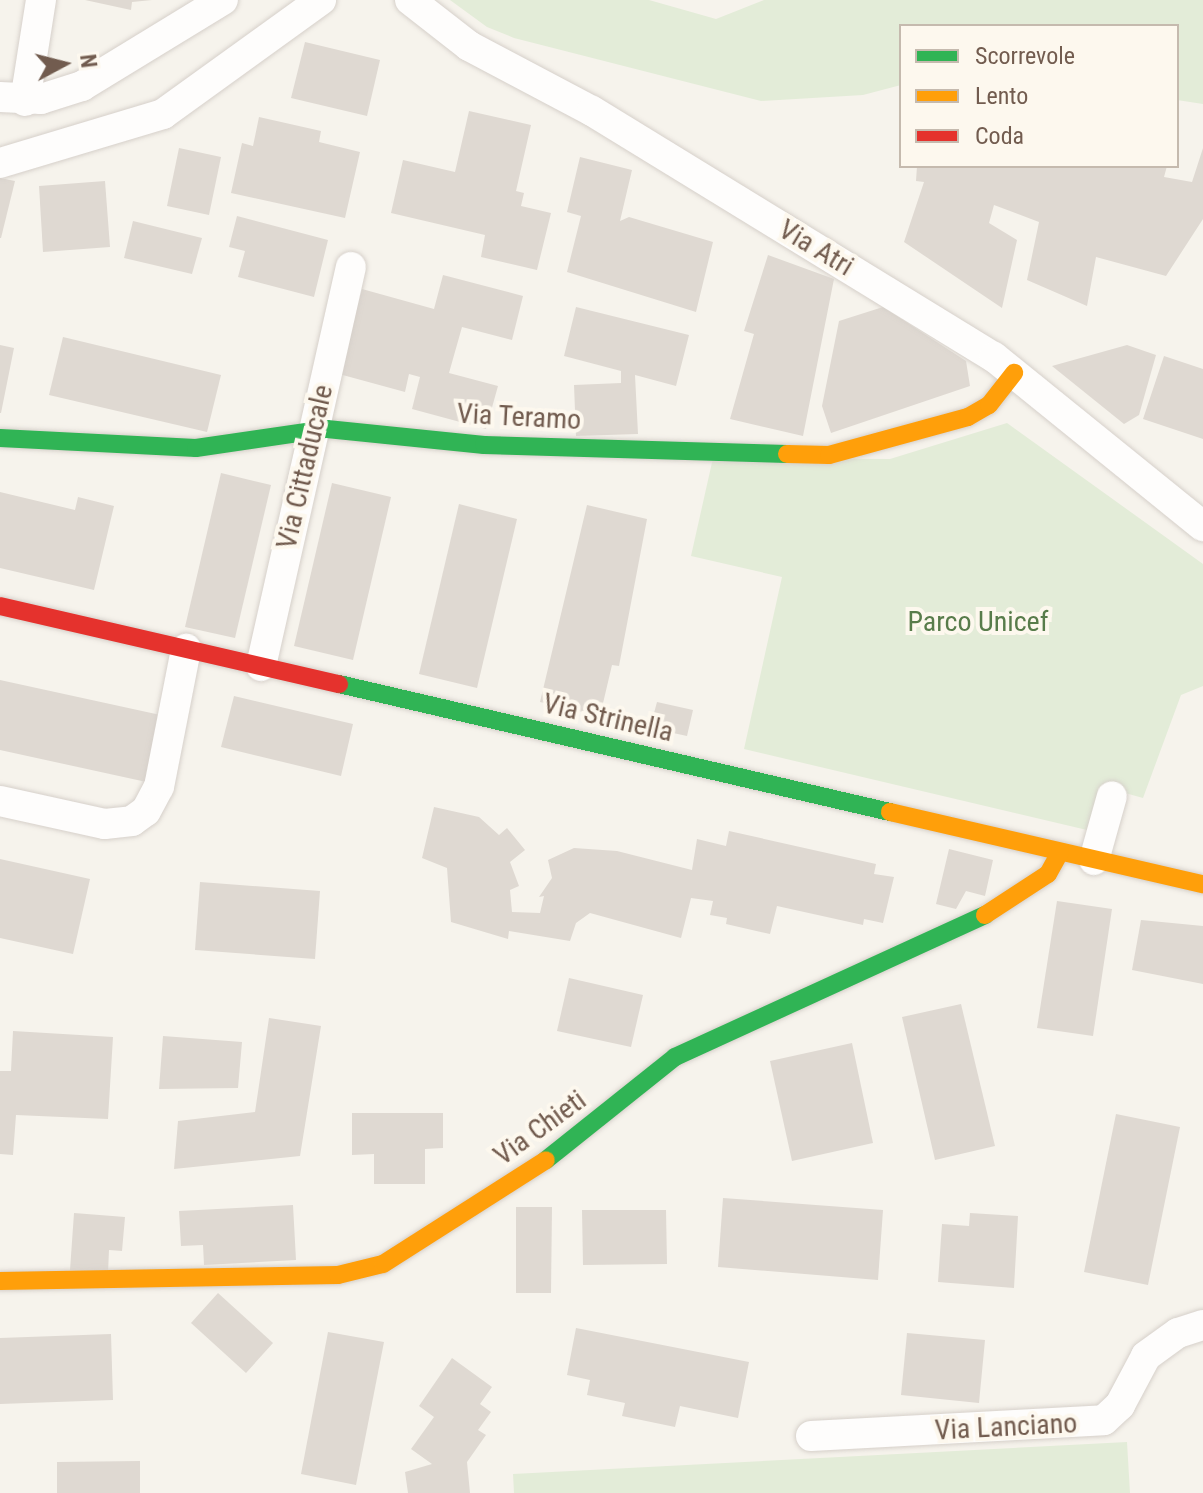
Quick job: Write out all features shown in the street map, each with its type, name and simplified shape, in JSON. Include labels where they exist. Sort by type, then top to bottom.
[{"type":"street","points":[[41,0],[12,99],[60,95],[101,77],[223,0]]},
{"type":"street","points":[[0,163],[163,114],[321,0]]},
{"type":"street","name":"Via Atri","points":[[410,0],[469,46],[592,111],[1014,373],[1203,526]]},
{"type":"street","name":"Via Cittaducale","points":[[261,666],[351,267]]},
{"type":"street","name":"Via Teramo","points":[[0,438],[196,448],[250,445],[313,430],[484,445],[829,455],[968,417],[989,405],[1014,373]]},
{"type":"street","name":"Via Strinella","points":[[0,606],[1203,884]]},
{"type":"street","points":[[0,801],[105,824],[140,816],[159,787],[186,649]]},
{"type":"street","points":[[1094,860],[1112,796]]},
{"type":"street","name":"Via Chieti","points":[[0,1281],[338,1275],[383,1264],[535,1169],[675,1057],[991,912],[1048,874],[1060,852]]},
{"type":"street","name":"Via Lanciano","points":[[811,1436],[1098,1422],[1117,1410],[1153,1349],[1203,1325]]},
{"type":"green space","points":[[450,0],[649,0],[716,19],[764,0],[1203,0],[1203,104],[1179,100],[1179,24],[899,24],[899,86],[863,95],[761,101],[514,38],[487,27]]},
{"type":"green space","name":"Parco Unicef","points":[[1007,423],[1203,564],[1203,686],[1181,695],[1143,798],[1100,786],[1087,830],[744,749],[782,577],[691,556],[713,458],[890,459]]},
{"type":"green space","points":[[1127,1442],[1130,1493],[514,1493],[513,1474]]},
{"type":"building","points":[[85,0],[152,0],[132,2],[131,10]]},
{"type":"building","points":[[305,42],[380,60],[367,116],[291,98]]},
{"type":"building","points":[[469,111],[531,125],[516,191],[524,193],[521,206],[551,213],[537,270],[481,257],[485,235],[391,213],[403,160],[455,172]]},
{"type":"building","points":[[259,117],[321,131],[319,142],[360,152],[345,218],[231,193],[242,143],[253,146]]},
{"type":"building","points":[[179,148],[221,157],[209,215],[167,206]]},
{"type":"building","points":[[1203,148],[1203,219],[1166,276],[1096,257],[1087,306],[1027,280],[1039,222],[994,205],[989,223],[1017,240],[1002,308],[904,242],[924,182],[916,181],[917,168],[1166,168],[1164,177],[1192,182]]},
{"type":"building","points":[[580,157],[632,170],[620,221],[629,217],[713,242],[696,312],[567,272],[581,216],[567,212]]},
{"type":"building","points":[[0,178],[15,181],[1,238],[0,238]]},
{"type":"building","points":[[105,181],[110,247],[43,252],[39,186]]},
{"type":"building","points":[[237,216],[328,240],[314,297],[238,277],[245,251],[229,247]]},
{"type":"building","points":[[133,221],[202,238],[192,274],[124,258]]},
{"type":"building","points":[[768,255],[834,279],[803,436],[730,419],[754,334],[744,331]]},
{"type":"building","points":[[443,275],[523,296],[512,340],[462,327],[449,373],[498,386],[486,429],[412,409],[420,377],[409,374],[405,392],[339,374],[362,289],[434,309]]},
{"type":"building","points":[[576,307],[689,335],[676,386],[635,375],[638,434],[576,436],[574,385],[621,383],[621,371],[564,356]]},
{"type":"building","points":[[883,307],[966,361],[970,386],[831,433],[822,406],[839,321]]},
{"type":"building","points":[[63,337],[221,375],[207,432],[49,395]]},
{"type":"building","points":[[0,345],[14,348],[1,413],[0,413]]},
{"type":"building","points":[[1127,345],[1156,355],[1139,415],[1124,424],[1052,366]]},
{"type":"building","points":[[1164,356],[1203,369],[1203,439],[1143,419]]},
{"type":"building","points":[[221,473],[271,485],[235,638],[185,627]]},
{"type":"building","points":[[332,483],[391,497],[353,660],[294,646]]},
{"type":"building","points":[[0,492],[75,510],[78,497],[114,506],[94,590],[0,568]]},
{"type":"building","points":[[459,504],[517,519],[477,688],[419,674]]},
{"type":"building","points":[[587,505],[647,519],[619,666],[612,665],[600,716],[540,702]]},
{"type":"building","points":[[0,680],[165,716],[151,783],[0,750]]},
{"type":"building","points":[[234,696],[353,724],[341,776],[221,747]]},
{"type":"building","points":[[657,702],[693,710],[687,736],[650,728]]},
{"type":"building","points":[[434,807],[479,817],[499,835],[507,828],[525,850],[510,862],[519,886],[510,890],[512,912],[540,913],[544,896],[539,897],[552,878],[548,860],[574,848],[617,851],[692,870],[697,839],[726,846],[729,831],[876,864],[874,874],[894,877],[883,923],[864,919],[863,925],[777,906],[770,934],[726,924],[727,918],[710,915],[713,901],[691,898],[681,938],[590,913],[576,923],[570,941],[509,931],[508,939],[451,922],[447,868],[422,858]]},
{"type":"building","points":[[949,849],[993,860],[985,896],[966,891],[956,909],[936,904]]},
{"type":"building","points":[[0,859],[90,879],[73,954],[0,938]]},
{"type":"building","points":[[200,882],[320,891],[315,959],[195,950]]},
{"type":"building","points":[[1057,901],[1112,909],[1093,1036],[1037,1028]]},
{"type":"building","points":[[1141,920],[1203,926],[1203,984],[1132,970]]},
{"type":"building","points":[[569,978],[643,995],[631,1047],[557,1031]]},
{"type":"building","points":[[961,1004],[995,1146],[935,1160],[902,1017]]},
{"type":"building","points":[[269,1018],[321,1026],[300,1156],[174,1169],[178,1121],[255,1112]]},
{"type":"building","points":[[13,1031],[113,1037],[108,1119],[16,1115],[13,1155],[0,1154],[0,1071],[11,1071]]},
{"type":"building","points":[[163,1036],[242,1042],[238,1088],[159,1089]]},
{"type":"building","points":[[852,1043],[873,1143],[792,1161],[770,1061]]},
{"type":"building","points":[[352,1113],[443,1113],[443,1148],[425,1149],[425,1184],[374,1184],[374,1154],[352,1155]]},
{"type":"building","points":[[1116,1114],[1180,1127],[1148,1285],[1084,1272]]},
{"type":"building","points":[[723,1198],[883,1210],[878,1280],[718,1267]]},
{"type":"building","points":[[293,1205],[296,1260],[204,1265],[203,1245],[181,1246],[179,1211]]},
{"type":"building","points":[[516,1207],[552,1207],[551,1293],[516,1293]]},
{"type":"building","points":[[582,1210],[666,1210],[667,1264],[583,1265]]},
{"type":"building","points":[[74,1213],[125,1217],[122,1251],[109,1250],[108,1273],[70,1270]]},
{"type":"building","points":[[970,1213],[1018,1216],[1014,1288],[938,1282],[942,1224],[969,1226]]},
{"type":"building","points":[[218,1293],[273,1343],[246,1373],[191,1323]]},
{"type":"building","points":[[576,1328],[749,1362],[738,1418],[680,1406],[675,1427],[622,1416],[625,1403],[587,1395],[590,1380],[567,1375]]},
{"type":"building","points":[[328,1332],[384,1342],[356,1485],[301,1474]]},
{"type":"building","points":[[907,1333],[985,1340],[979,1403],[901,1395]]},
{"type":"building","points":[[111,1334],[113,1400],[0,1404],[0,1338]]},
{"type":"building","points":[[452,1358],[492,1387],[480,1404],[491,1412],[478,1430],[486,1435],[467,1462],[470,1493],[408,1493],[405,1472],[432,1464],[411,1449],[434,1417],[419,1406]]},
{"type":"building","points":[[140,1461],[140,1493],[57,1493],[57,1462]]},
{"type":"traffic: fast","points":[[0,438],[196,448],[327,429],[484,445],[787,454]]},
{"type":"traffic: fast","points":[[339,684],[890,812]]},
{"type":"traffic: fast","points":[[546,1160],[675,1057],[985,915]]},
{"type":"traffic: slow","points":[[787,454],[829,455],[968,417],[989,405],[1014,373]]},
{"type":"traffic: slow","points":[[890,812],[1203,884]]},
{"type":"traffic: slow","points":[[985,915],[1048,874],[1060,852]]},
{"type":"traffic: slow","points":[[0,1281],[338,1275],[383,1264],[546,1160]]},
{"type":"traffic: jam","points":[[0,606],[339,684]]}]
